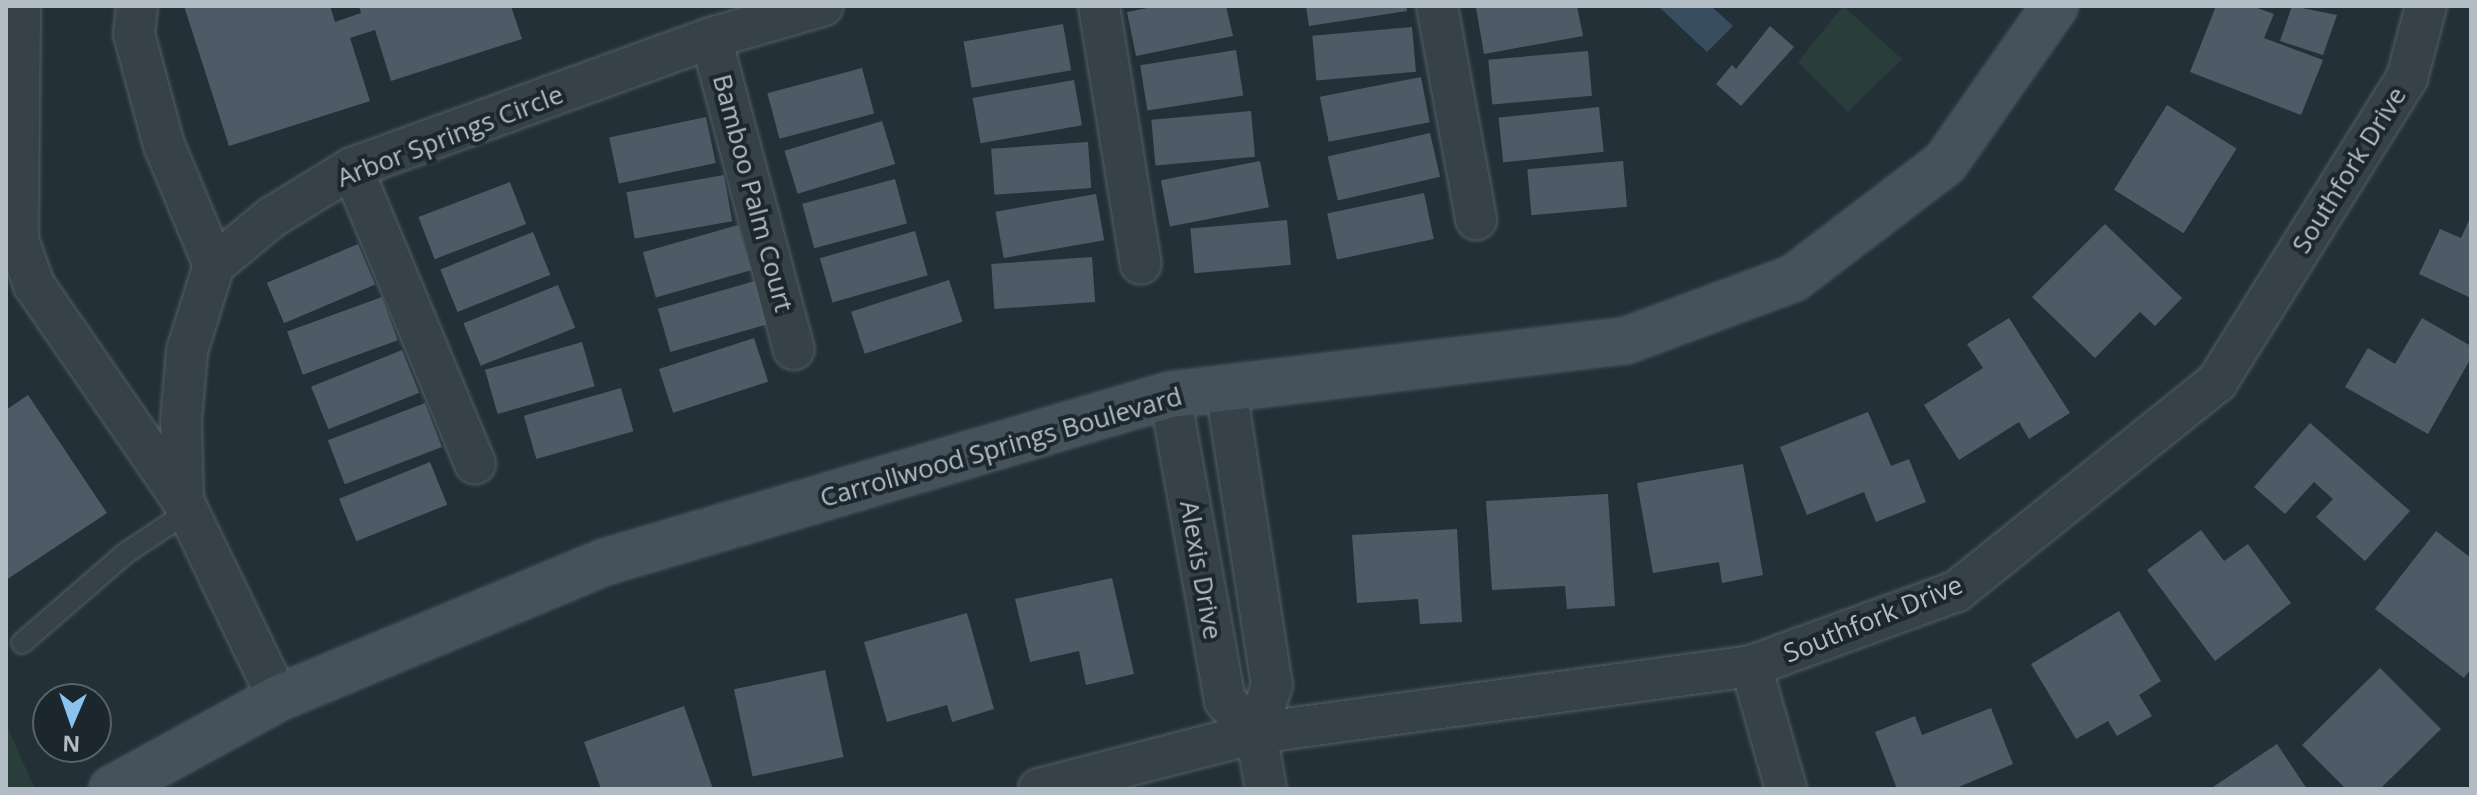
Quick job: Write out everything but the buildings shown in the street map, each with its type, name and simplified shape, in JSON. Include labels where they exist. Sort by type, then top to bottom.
[{"type":"street","points":[[20,6],[18,240],[34,285],[186,506],[278,698]]},
{"type":"street","points":[[137,6],[134,34],[164,145],[214,265],[187,351],[181,420],[186,506]]},
{"type":"street","name":"Arbor Springs Circle","points":[[214,265],[272,217],[352,168],[711,38],[822,6]]},
{"type":"street","points":[[1099,6],[1141,264]]},
{"type":"street","points":[[1437,6],[1476,219]]},
{"type":"street","name":"Carrollwood Springs Boulevard","points":[[112,789],[278,698],[605,562],[1170,395],[1625,341],[1794,278],[1945,163],[2055,6]]},
{"type":"street","name":"Southfork Drive","points":[[1039,789],[1256,733],[1751,666],[1957,591],[2217,382],[2407,78],[2426,6]]},
{"type":"street","name":"Bamboo Palm Court","points":[[711,38],[794,349]]},
{"type":"street","points":[[352,168],[475,463]]},
{"type":"street","name":"Alexis Drive","points":[[1226,389],[1272,685],[1256,733],[1266,789]]},
{"type":"street","name":"Alexis Drive","points":[[1170,395],[1225,701],[1256,733]]},
{"type":"street","points":[[1751,666],[1786,789]]},
{"type":"lane","points":[[22,643],[186,506]]},
{"type":"green space","points":[[1843,6],[1902,59],[1848,112],[1798,62]]},
{"type":"green space","points":[[6,723],[35,789],[6,789]]},
{"type":"water","points":[[1658,6],[1711,6],[1733,26],[1707,52]]}]
